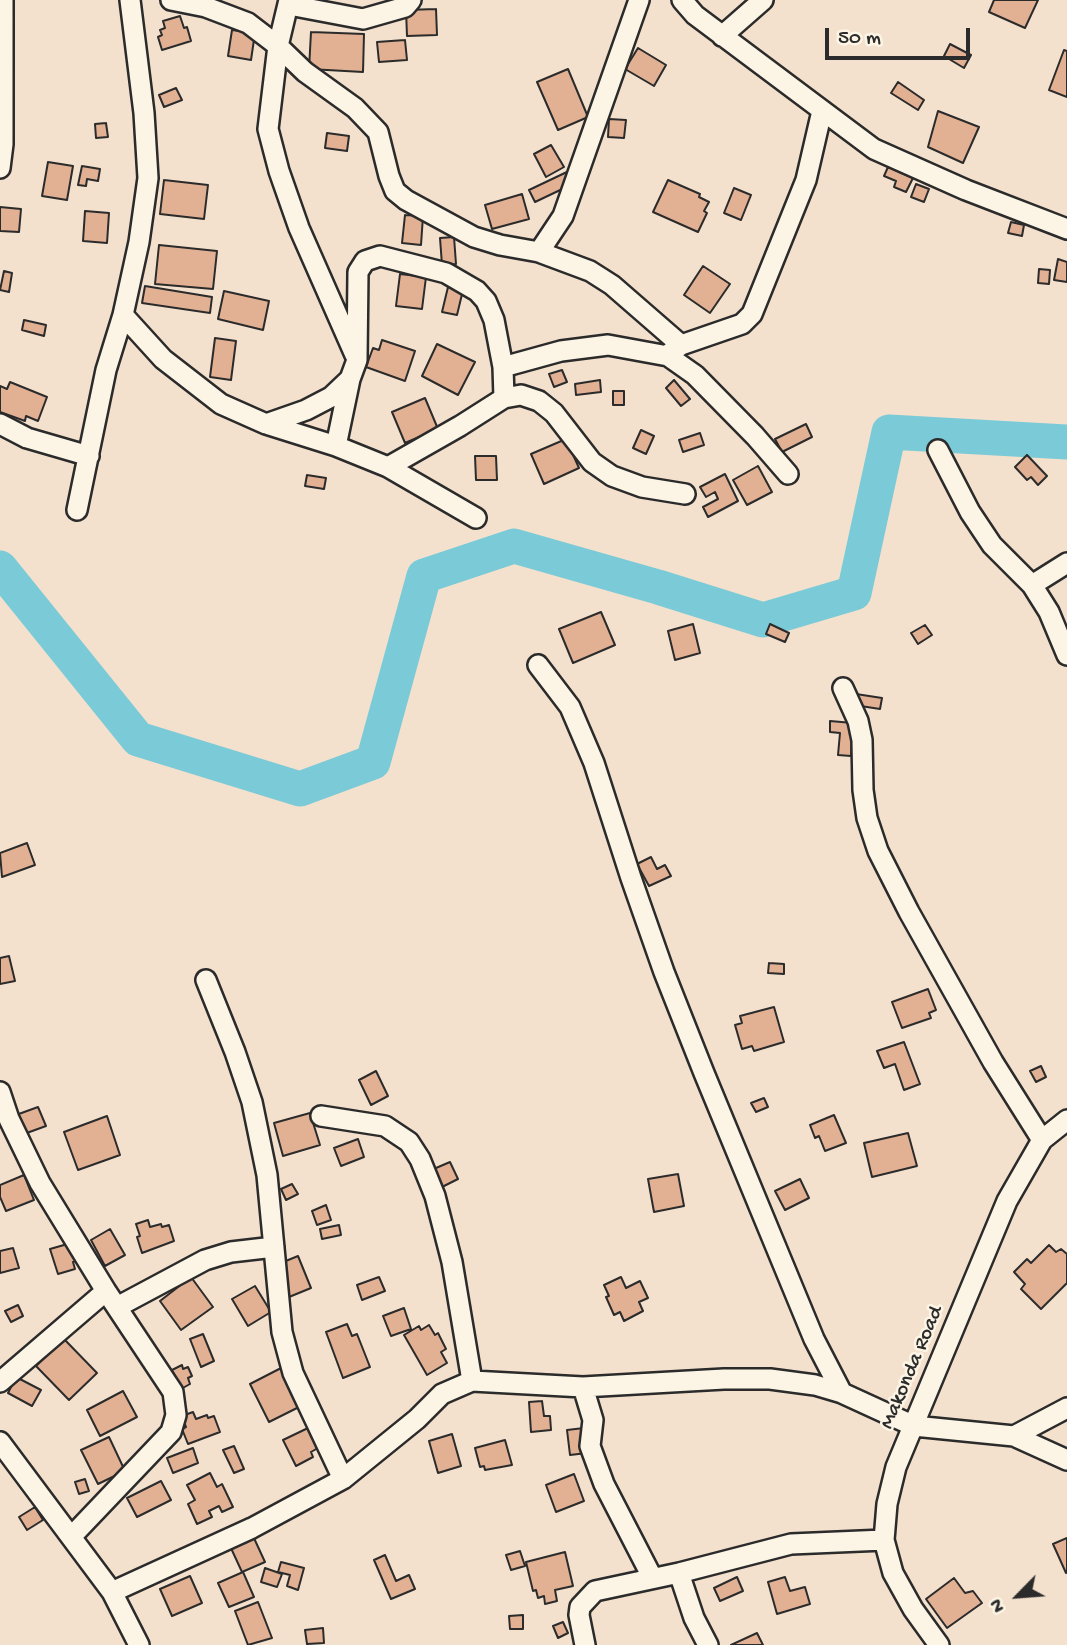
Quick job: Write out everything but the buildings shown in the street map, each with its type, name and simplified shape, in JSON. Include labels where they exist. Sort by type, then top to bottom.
[{"type":"street","points":[[0,168],[3,144],[3,0]]},
{"type":"street","points":[[77,510],[106,370],[123,315],[139,242],[148,178],[144,113],[131,0]]},
{"type":"street","points":[[171,0],[206,7],[248,23],[278,46],[305,72],[370,121],[378,132],[395,191],[406,200],[474,237],[539,252],[590,271],[612,285],[788,474]]},
{"type":"street","points":[[357,360],[299,228],[279,172],[268,129],[278,46],[289,3],[363,19],[405,7],[411,0]]},
{"type":"street","points":[[539,252],[564,216],[639,0]]},
{"type":"street","points":[[682,0],[695,15],[722,36],[874,149],[966,190],[1067,229]]},
{"type":"street","points":[[722,36],[763,0]]},
{"type":"street","points":[[503,368],[561,351],[608,345],[674,350],[742,324],[752,314],[806,180],[822,111]]},
{"type":"street","points":[[336,446],[350,379],[357,360],[358,272],[365,261],[380,257],[446,273],[477,291],[486,301],[494,320],[503,368],[504,398]]},
{"type":"street","points":[[123,315],[163,359],[222,404],[265,424],[336,446],[388,467],[476,518]]},
{"type":"street","points":[[265,424],[306,410],[331,397],[350,379]]},
{"type":"street","points":[[388,467],[504,398],[521,395],[539,401],[554,413],[592,462],[612,476],[642,487],[685,494]]},
{"type":"street","points":[[0,424],[27,438],[89,456]]},
{"type":"street","points":[[938,450],[970,512],[992,545],[1032,585],[1049,612],[1067,655]]},
{"type":"street","points":[[1032,585],[1067,563]]},
{"type":"street","points":[[538,665],[570,707],[594,763],[631,878],[689,1035],[814,1339],[842,1393]]},
{"type":"street","points":[[843,688],[858,721],[862,740],[863,790],[867,818],[878,851],[987,1051],[1042,1140]]},
{"type":"street","points":[[206,980],[252,1102],[267,1174],[282,1332],[293,1373],[343,1479]]},
{"type":"street","points":[[0,1092],[9,1119],[40,1183],[111,1299],[173,1392],[177,1415],[171,1432],[72,1536]]},
{"type":"street","points":[[321,1116],[385,1126],[409,1142],[420,1159],[435,1196],[453,1262],[472,1381]]},
{"type":"street","name":"Makonda Road","points":[[939,1645],[913,1609],[893,1573],[884,1541],[887,1504],[896,1467],[1007,1201],[1042,1140],[1067,1120]]},
{"type":"street","points":[[0,1382],[111,1299],[205,1260],[232,1252],[274,1248]]},
{"type":"street","points":[[112,1591],[252,1528],[343,1479],[417,1419],[442,1394],[472,1381],[583,1387],[769,1379],[815,1385],[842,1393],[914,1426],[1014,1436],[1067,1460]]},
{"type":"street","points":[[583,1387],[593,1420],[590,1446],[604,1484],[652,1577]]},
{"type":"street","points":[[1014,1436],[1067,1408]]},
{"type":"street","points":[[0,1442],[112,1591],[139,1645]]},
{"type":"street","points":[[585,1645],[580,1607],[595,1591],[791,1544],[884,1541]]},
{"type":"street","points":[[679,1573],[694,1618],[708,1645]]},
{"type":"waterway","points":[[0,568],[138,739],[300,789],[373,762],[424,576],[514,546],[763,620],[854,593],[889,432],[1067,442]]}]
